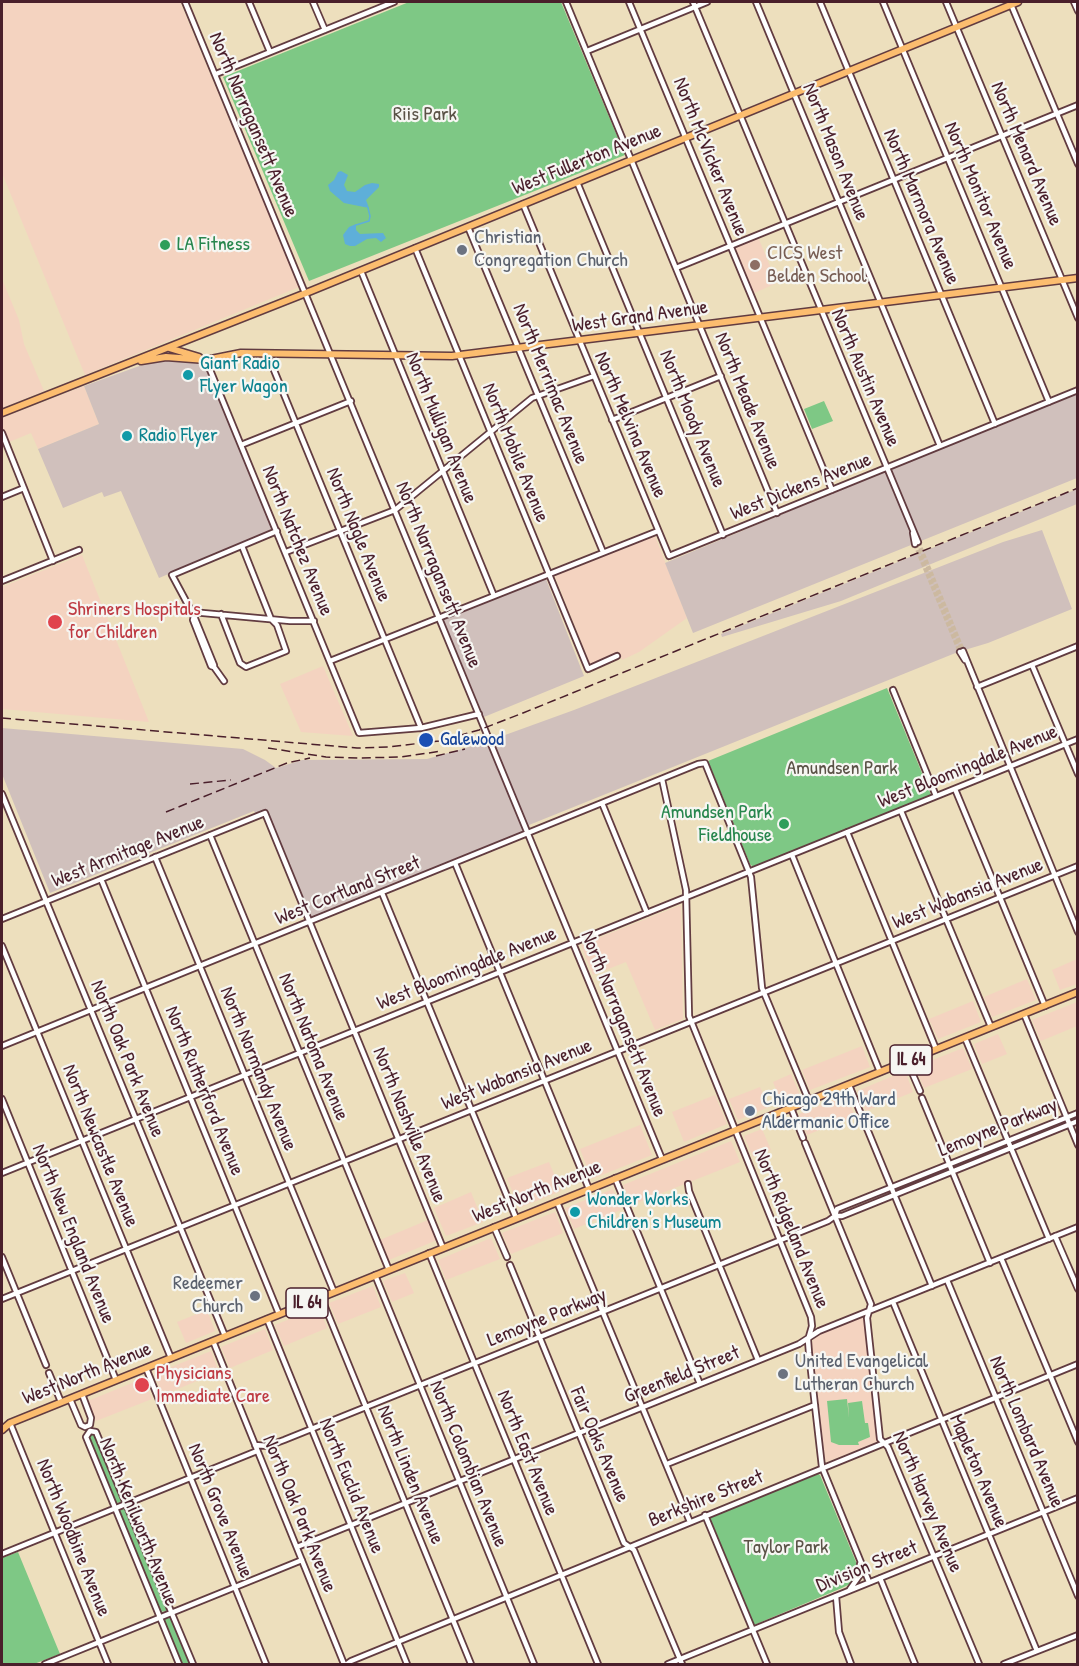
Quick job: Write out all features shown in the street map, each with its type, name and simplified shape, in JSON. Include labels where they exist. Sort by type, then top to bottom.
[{"type":"main road","name":"West Fullerton Avenue","points":[[168,348],[1018,2]]},
{"type":"main road","name":"West Grand Avenue","points":[[129,363],[166,357],[206,360],[241,353],[458,356],[1077,278]]},
{"type":"main road","points":[[193,338],[189,348],[194,355]]},
{"type":"main road","name":"West Grand Avenue","points":[[2,413],[168,348]]},
{"type":"main road","points":[[168,348],[206,360]]},
{"type":"main road","name":"West North Avenue","points":[[2,1430],[10,1423],[61,1402],[1077,992]]},
{"type":"main road","name":"West North Avenue","points":[[2,1422],[10,1423]]},
{"type":"street","name":"North Narragansett Avenue","points":[[185,2],[307,293],[662,1160]]},
{"type":"street","points":[[249,2],[270,52]]},
{"type":"street","points":[[313,2],[325,30]]},
{"type":"street","points":[[376,2],[378,8]]},
{"type":"street","points":[[216,74],[394,2]]},
{"type":"street","name":"North Meade Avenue","points":[[566,2],[777,513]]},
{"type":"street","name":"North McVicker Avenue","points":[[629,2],[832,490]]},
{"type":"street","points":[[586,51],[694,4],[707,2]]},
{"type":"street","name":"North Mason Avenue","points":[[756,2],[940,446]]},
{"type":"street","name":"North Marmora Avenue","points":[[820,2],[995,424]]},
{"type":"street","name":"North Monitor Avenue","points":[[883,2],[1049,402]]},
{"type":"street","name":"North Menard Avenue","points":[[946,2],[1077,318]]},
{"type":"street","points":[[1074,2],[1077,10]]},
{"type":"street","points":[[1011,3],[1077,164]]},
{"type":"street","name":"North Austin Avenue","points":[[694,4],[917,543]]},
{"type":"street","points":[[676,268],[1077,105]]},
{"type":"street","name":"North Moody Avenue","points":[[577,182],[723,534]]},
{"type":"street","name":"North Melvina Avenue","points":[[523,204],[669,556]]},
{"type":"street","name":"North Merrimac Avenue","points":[[468,227],[603,552]]},
{"type":"street","name":"North Mobile Avenue","points":[[415,248],[588,669],[617,656]]},
{"type":"street","name":"North Mulligan Avenue","points":[[361,271],[494,596]]},
{"type":"street","name":"North Nagle Avenue","points":[[269,353],[269,358],[421,728]]},
{"type":"street","name":"North Natchez Avenue","points":[[206,360],[359,733],[421,728]]},
{"type":"street","points":[[286,552],[395,510],[538,394],[566,387],[594,376]]},
{"type":"street","points":[[612,420],[721,376]]},
{"type":"street","name":"West Dickens Avenue","points":[[669,556],[1077,390]]},
{"type":"street","points":[[242,445],[351,401]]},
{"type":"street","points":[[2,433],[53,561]]},
{"type":"street","points":[[2,497],[24,488]]},
{"type":"street","points":[[224,681],[214,667],[193,614],[172,574],[278,531]]},
{"type":"street","points":[[330,661],[658,531]]},
{"type":"street","points":[[221,614],[240,663],[246,667],[286,651],[277,625],[271,619],[244,545]]},
{"type":"street","points":[[2,581],[79,550]]},
{"type":"street","points":[[193,614],[314,621]]},
{"type":"street","points":[[977,687],[1077,646]]},
{"type":"street","points":[[962,652],[1077,932]]},
{"type":"street","points":[[1032,665],[1077,774]]},
{"type":"street","points":[[893,690],[936,796]]},
{"type":"street","points":[[421,728],[479,714]]},
{"type":"street","name":"West Bloomingdale Avenue","points":[[2,1173],[1077,740]]},
{"type":"street","name":"West Cortland Street","points":[[2,1046],[698,764],[705,763],[750,871]]},
{"type":"street","points":[[662,779],[686,897],[689,1016],[736,1130]]},
{"type":"street","points":[[955,789],[1045,1006]]},
{"type":"street","name":"North Oak Park Avenue","points":[[2,794],[225,1336]]},
{"type":"street","points":[[602,803],[647,913]]},
{"type":"street","points":[[901,811],[991,1028]]},
{"type":"street","name":"West Armitage Avenue","points":[[2,919],[265,813]]},
{"type":"street","name":"North Nashville Avenue","points":[[265,813],[443,1248]]},
{"type":"street","points":[[847,832],[936,1049]]},
{"type":"street","name":"North Natoma Avenue","points":[[210,835],[389,1270]]},
{"type":"street","points":[[792,855],[880,1072]]},
{"type":"street","name":"North Normandy Avenue","points":[[155,857],[334,1292]]},
{"type":"street","points":[[455,863],[589,1189]]},
{"type":"street","name":"West Wabansia Avenue","points":[[2,1299],[1077,866]]},
{"type":"street","points":[[750,871],[764,992],[808,1101]]},
{"type":"street","name":"North Rutherford Avenue","points":[[101,879],[279,1314]]},
{"type":"street","points":[[382,893],[516,1218]]},
{"type":"street","name":"North Newcastle Avenue","points":[[2,946],[171,1358]]},
{"type":"street","points":[[1023,1014],[1077,1145]]},
{"type":"street","points":[[965,1038],[1049,1239]]},
{"type":"street","points":[[907,1061],[920,1091]]},
{"type":"street","points":[[849,1084],[932,1286]]},
{"type":"street","points":[[922,1098],[990,1263]]},
{"type":"street","name":"North New England Avenue","points":[[2,1099],[117,1380]]},
{"type":"street","name":"North Harvey Avenue","points":[[791,1108],[871,1304],[867,1318],[880,1439],[888,1447],[979,1665]]},
{"type":"street","name":"Lemoyne Parkway","points":[[835,1216],[837,1209],[1077,1113]]},
{"type":"street","name":"Lemoyne Parkway","points":[[257,1450],[1077,1120]]},
{"type":"street","name":"North Ridgeland Avenue","points":[[736,1130],[811,1317],[812,1326],[808,1340],[822,1467],[869,1582]]},
{"type":"street","points":[[615,1178],[700,1384]]},
{"type":"street","points":[[688,1184],[758,1360]]},
{"type":"street","points":[[557,1202],[690,1522]]},
{"type":"street","points":[[494,1227],[507,1257]]},
{"type":"street","name":"Greenfield Street","points":[[297,1547],[808,1340],[819,1331],[1077,1227]]},
{"type":"street","points":[[1055,1236],[1077,1289]]},
{"type":"street","name":"North East Avenue","points":[[429,1253],[598,1665]]},
{"type":"street","points":[[2,1257],[46,1365]]},
{"type":"street","points":[[1001,1258],[1077,1442]]},
{"type":"street","name":"Fair Oaks Avenue","points":[[510,1265],[624,1543],[634,1550],[681,1662]]},
{"type":"street","name":"North Colombian Avenue","points":[[375,1275],[534,1665]]},
{"type":"street","name":"North Lombard Avenue","points":[[947,1280],[1077,1596]]},
{"type":"street","name":"North Linden Avenue","points":[[321,1297],[471,1665]]},
{"type":"street","name":"Mapleton Avenue","points":[[893,1302],[1037,1651]]},
{"type":"street","name":"North Euclid Avenue","points":[[267,1319],[407,1665]]},
{"type":"street","name":"North Oak Park Avenue","points":[[213,1341],[345,1665]]},
{"type":"street","name":"Berkshire Street","points":[[345,1665],[398,1641],[1077,1364]]},
{"type":"street","name":"North Grove Avenue","points":[[146,1368],[266,1665]]},
{"type":"street","points":[[49,1372],[61,1402]]},
{"type":"street","name":"North Kenilworth Avenue","points":[[70,1399],[81,1425],[87,1426],[91,1418],[82,1394]]},
{"type":"street","points":[[667,1464],[815,1405]]},
{"type":"street","name":"North Woodbine Avenue","points":[[10,1423],[108,1665]]},
{"type":"street","name":"North Kenilworth Avenue","points":[[179,1665],[86,1437],[90,1431],[96,1432],[193,1665]]},
{"type":"street","name":"Lemoyne Parkway","points":[[257,1450],[268,1446]]},
{"type":"street","points":[[2,1554],[257,1450]]},
{"type":"street","name":"Division Street","points":[[668,1665],[681,1662],[752,1630],[1077,1498]]},
{"type":"street","points":[[705,1515],[767,1665]]},
{"type":"street","points":[[45,1665],[302,1560]]},
{"type":"street","points":[[847,1591],[857,1582],[860,1575],[860,1562]]},
{"type":"street","points":[[880,1578],[915,1665]]},
{"type":"street","points":[[836,1596],[839,1632],[851,1665]]},
{"type":"street","points":[[1004,1665],[1020,1662],[1037,1651],[1077,1635]]},
{"type":"shaded area","points":[[2,2],[180,2],[299,287],[85,375],[2,173]]},
{"type":"shaded area","name":"CICS West Belden School","points":[[758,237],[777,283],[752,294],[733,247]]},
{"type":"shaded area","points":[[2,279],[19,320],[24,344],[44,391],[2,408]]},
{"type":"shaded area","points":[[156,360],[184,360],[207,367],[273,530],[159,578],[121,491],[104,497],[102,492],[63,508],[38,449],[99,424],[84,386]]},
{"type":"shaded area","points":[[84,386],[99,424],[38,449],[31,433],[2,445],[2,418]]},
{"type":"shaded area","points":[[1077,391],[1077,478],[693,633],[665,563]]},
{"type":"shaded area","points":[[1077,489],[1077,504],[841,601],[722,637],[721,634]]},
{"type":"shaded area","points":[[1042,530],[1072,609],[988,643],[958,652],[529,825],[530,830],[307,922],[264,815],[257,817],[254,811],[50,893],[2,774],[2,728],[243,749],[276,768],[302,760],[427,759],[483,743],[574,710],[1003,542]]},
{"type":"shaded area","points":[[655,536],[687,618],[639,652],[622,660],[619,652],[590,664],[555,576]]},
{"type":"shaded area","name":"Shriners Hospitals for Children","points":[[82,555],[149,722],[2,709],[2,587]]},
{"type":"shaded area","points":[[546,579],[584,676],[484,717],[443,620]]},
{"type":"shaded area","points":[[323,666],[353,736],[301,732],[280,684]]},
{"type":"shaded area","points":[[681,905],[683,1019],[655,1030],[626,962],[593,975],[581,945]]},
{"type":"shaded area","points":[[1077,959],[1077,984],[1060,990],[1052,970]]},
{"type":"shaded area","points":[[1027,979],[1036,1000],[992,1017],[984,997]]},
{"type":"shaded area","points":[[973,1001],[981,1022],[938,1039],[929,1019]]},
{"type":"shaded area","points":[[1077,1002],[1077,1026],[1041,1041],[1032,1020]]},
{"type":"shaded area","points":[[998,1034],[1007,1054],[982,1064],[974,1044]]},
{"type":"shaded area","points":[[862,1046],[870,1067],[810,1090],[802,1070]]},
{"type":"shaded area","points":[[963,1048],[972,1069],[924,1088],[915,1067]]},
{"type":"shaded area","points":[[905,1071],[913,1092],[866,1111],[857,1091]]},
{"type":"shaded area","points":[[791,1074],[800,1095],[781,1102],[773,1082]]},
{"type":"shaded area","points":[[760,1087],[769,1107],[738,1120],[729,1099]]},
{"type":"shaded area","points":[[715,1095],[727,1124],[684,1142],[672,1112]]},
{"type":"shaded area","points":[[846,1095],[855,1116],[807,1135],[799,1114]]},
{"type":"shaded area","points":[[640,1125],[652,1155],[592,1179],[580,1149]]},
{"type":"shaded area","points":[[762,1129],[771,1150],[753,1157],[744,1136]]},
{"type":"shaded area","points":[[731,1141],[740,1162],[632,1205],[623,1185]]},
{"type":"shaded area","points":[[549,1162],[561,1191],[519,1208],[507,1178]]},
{"type":"shaded area","points":[[613,1189],[621,1210],[574,1229],[565,1208]]},
{"type":"shaded area","points":[[471,1192],[483,1222],[446,1236],[434,1208]]},
{"type":"shaded area","points":[[555,1212],[563,1233],[511,1254],[502,1233]]},
{"type":"shaded area","points":[[428,1220],[437,1240],[389,1260],[380,1240]]},
{"type":"shaded area","points":[[491,1238],[500,1259],[446,1280],[438,1260]]},
{"type":"shaded area","points":[[405,1273],[414,1293],[392,1302],[383,1281]]},
{"type":"shaded area","points":[[373,1286],[381,1307],[338,1324],[329,1303]]},
{"type":"shaded area","points":[[319,1307],[327,1328],[284,1346],[275,1325]]},
{"type":"shaded area","points":[[207,1310],[215,1331],[186,1343],[177,1322]]},
{"type":"shaded area","points":[[863,1318],[864,1322],[877,1442],[826,1462],[812,1343],[815,1336]]},
{"type":"shaded area","points":[[265,1329],[273,1350],[230,1368],[221,1347]]},
{"type":"shaded area","points":[[211,1351],[219,1372],[163,1395],[154,1374]]},
{"type":"shaded area","points":[[144,1378],[152,1399],[96,1421],[88,1401]]},
{"type":"green space","name":"Riis Park","points":[[409,2],[561,2],[625,155],[309,281],[223,77]]},
{"type":"green space","points":[[824,401],[833,421],[812,429],[804,409]]},
{"type":"green space","name":"Amundsen Park","points":[[887,688],[931,795],[753,867],[708,761]]},
{"type":"green space","points":[[847,1399],[849,1418],[848,1403],[862,1401],[865,1423],[868,1423],[870,1437],[858,1442],[859,1445],[839,1445],[831,1442],[827,1401]]},
{"type":"green space","points":[[92,1432],[95,1434],[122,1499],[121,1502],[115,1503],[88,1437]]},
{"type":"green space","name":"Taylor Park","points":[[817,1473],[820,1475],[856,1562],[856,1577],[842,1588],[754,1625],[710,1518]]},
{"type":"green space","points":[[124,1508],[166,1611],[160,1612],[119,1512]]},
{"type":"green space","points":[[18,1552],[60,1654],[34,1664],[2,1664],[2,1558]]},
{"type":"green space","points":[[168,1617],[171,1618],[190,1664],[182,1664],[164,1621]]},
{"type":"water","points":[[341,171],[348,175],[344,185],[347,191],[355,192],[365,185],[379,184],[379,187],[366,200],[369,208],[344,203],[330,191],[328,185]]},
{"type":"water","points":[[356,224],[356,230],[360,234],[383,233],[386,238],[381,242],[376,238],[367,239],[355,246],[345,244],[343,235],[349,227]]},
{"type":"waterway","points":[[356,225],[369,221],[368,208]]},
{"type":"tunnel","points":[[918,542],[963,651]]},
{"type":"tunnel","points":[[915,544],[960,652]]},
{"type":"railway","points":[[2,718],[357,748],[439,741],[479,730],[523,713],[1078,488]]},
{"type":"railway","points":[[268,748],[326,757],[359,758],[401,757],[442,751]]},
{"type":"railway","points":[[436,756],[465,749]]},
{"type":"railway","points":[[166,812],[287,763],[310,758]]},
{"type":"railway","points":[[190,784],[231,780]]},
{"type":"place","name":"LA Fitness","points":[[165,245]]},
{"type":"place","name":"Christian Congregation Church","points":[[462,250]]},
{"type":"place","name":"CICS West Belden School","points":[[755,265]]},
{"type":"place","name":"Giant Radio Flyer Wagon","points":[[188,375]]},
{"type":"place","name":"Radio Flyer","points":[[127,436]]},
{"type":"place","name":"Shriners Hospitals for Children","points":[[55,622]]},
{"type":"place","name":"Galewood","points":[[426,740]]},
{"type":"place","name":"Amundsen Park Fieldhouse","points":[[784,824]]},
{"type":"place","name":"Chicago 29th Ward Aldermanic Office","points":[[750,1111]]},
{"type":"place","name":"Wonder Works Children's Museum","points":[[575,1212]]},
{"type":"place","name":"Redeemer Church","points":[[255,1296]]},
{"type":"place","name":"United Evangelical Lutheran Church","points":[[783,1374]]},
{"type":"place","name":"Physicians Immediate Care","points":[[142,1385]]}]
